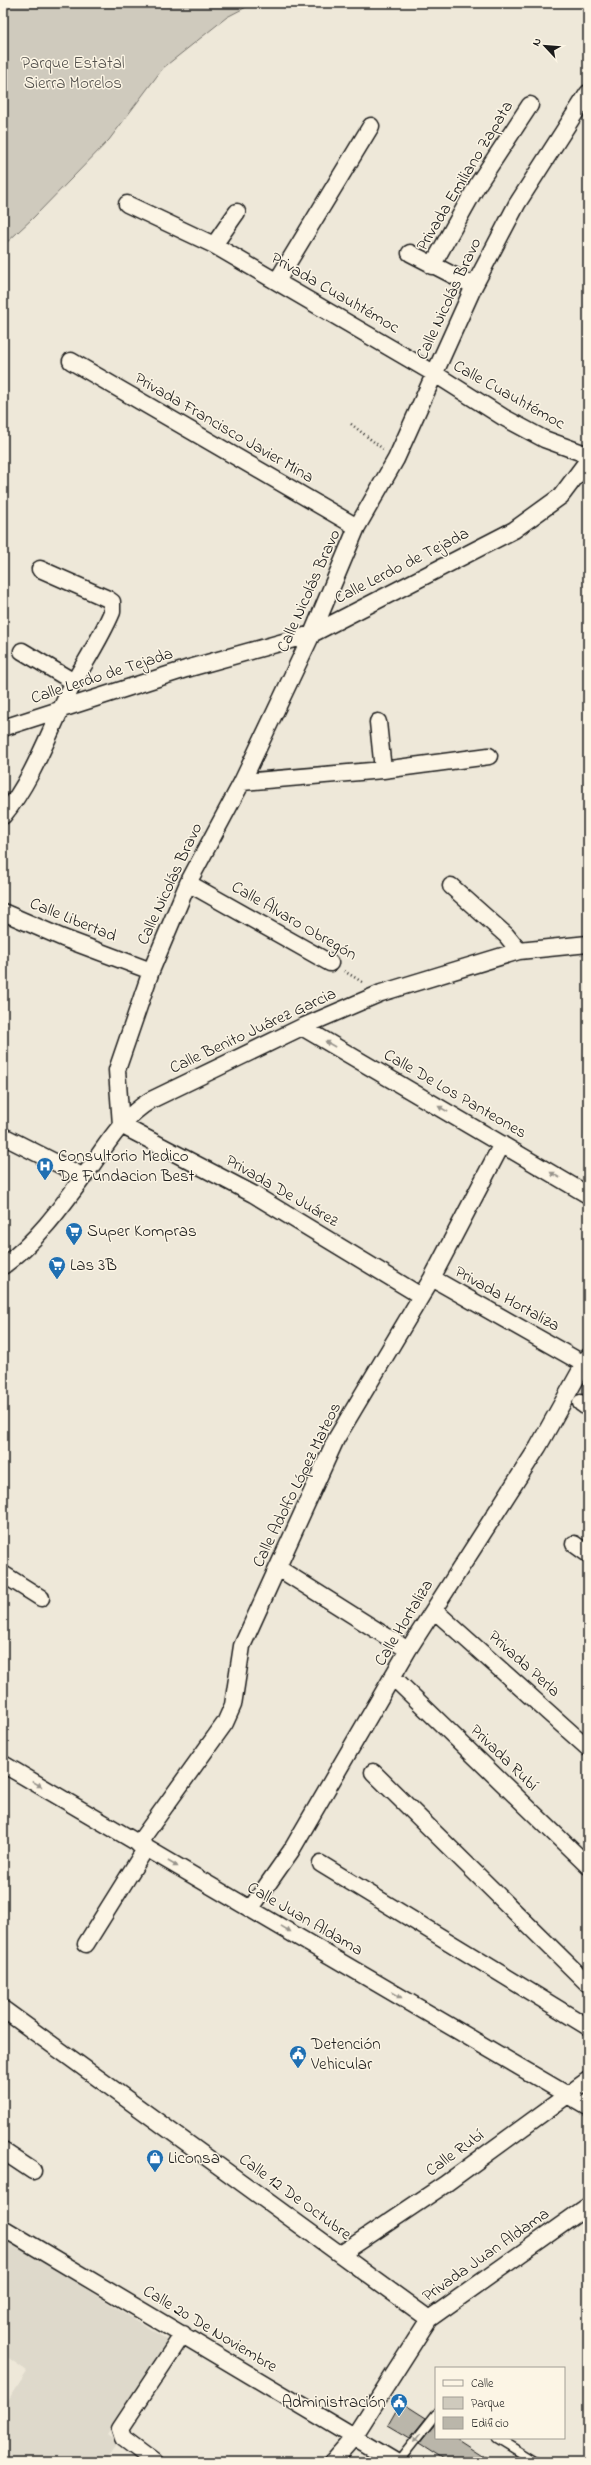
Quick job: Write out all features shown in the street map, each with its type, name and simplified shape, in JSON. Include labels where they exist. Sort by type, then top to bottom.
[{"type":"street","name":"Calle Nicolás Bravo","points":[[121,1125],[117,1070],[151,971],[188,883],[242,782],[312,634],[357,527],[396,459],[474,286],[517,204],[588,93]]},
{"type":"street","name":"Privada Emiliano Zapata","points":[[432,266],[478,184],[530,105]]},
{"type":"street","points":[[277,281],[371,126]]},
{"type":"street","name":"Privada Cuauhtémoc","points":[[127,204],[214,245],[435,374]]},
{"type":"street","points":[[214,245],[237,212]]},
{"type":"street","name":"Privada Emiliano Zapata","points":[[410,253],[432,266],[474,286]]},
{"type":"street","name":"Privada Francisco Javier Mina","points":[[71,361],[357,527]]},
{"type":"street","name":"Calle Cuauhtémoc","points":[[435,374],[503,417],[544,439],[588,455]]},
{"type":"street","name":"Calle Lerdo de Tejada","points":[[3,728],[186,669],[312,634],[514,530],[561,496],[588,460]]},
{"type":"street","points":[[3,816],[13,803],[74,682],[110,617],[112,602],[40,569]]},
{"type":"street","points":[[22,651],[74,682]]},
{"type":"street","points":[[378,722],[383,770]]},
{"type":"street","points":[[242,782],[383,770],[489,756]]},
{"type":"street","name":"Calle Álvaro Obregón","points":[[188,883],[330,963]]},
{"type":"street","points":[[451,886],[506,935],[519,951]]},
{"type":"street","name":"Calle Libertad","points":[[3,912],[84,946],[151,971]]},
{"type":"street","name":"Calle Benito Juárez Garcia","points":[[3,1266],[19,1254],[37,1236],[84,1177],[121,1125],[139,1108],[151,1100],[302,1027],[381,993],[519,951],[588,944]]},
{"type":"street","name":"Calle De Los Panteones","points":[[302,1027],[588,1196]]},
{"type":"street","name":"Privada De Juárez","points":[[121,1125],[253,1194],[421,1296]]},
{"type":"street","points":[[3,1136],[84,1177]]},
{"type":"street","name":"Calle Adolfo López Mateos","points":[[86,1944],[142,1846],[225,1723],[233,1705],[242,1646],[336,1439],[432,1278],[502,1144]]},
{"type":"street","name":"Privada Hortaliza","points":[[432,1278],[586,1361]]},
{"type":"street","name":"Calle Hortaliza","points":[[251,1908],[291,1851],[394,1678],[408,1650],[538,1447],[586,1361]]},
{"type":"street","points":[[574,1544],[588,1554]]},
{"type":"street","points":[[278,1568],[408,1650]]},
{"type":"street","points":[[3,1574],[41,1598]]},
{"type":"street","name":"Privada Perla","points":[[434,1610],[588,1748]]},
{"type":"street","name":"Privada Rubí","points":[[394,1678],[588,1866]]},
{"type":"street","name":"Calle Juan Aldama","points":[[4,1767],[251,1908],[588,2107]]},
{"type":"street","points":[[374,1772],[588,1984]]},
{"type":"street","points":[[321,1864],[588,2027]]},
{"type":"street","name":"Calle 12 De Octubre","points":[[3,2009],[342,2254],[428,2319]]},
{"type":"street","name":"Calle Rubí","points":[[342,2254],[444,2185],[588,2080]]},
{"type":"street","points":[[3,2151],[33,2171]]},
{"type":"street","name":"Privada Juan Aldama","points":[[332,2462],[353,2438],[428,2319],[588,2206]]},
{"type":"street","name":"Calle 20 De Noviembre","points":[[3,2228],[183,2334],[353,2438],[397,2462]]},
{"type":"street","points":[[155,2462],[123,2438],[120,2429],[183,2334]]},
{"type":"lane","points":[[397,2462],[435,2415]]},
{"type":"lane","points":[[499,2439],[536,2462]]},
{"type":"path","points":[[351,424],[396,459]]},
{"type":"path","name":"Calle Álvaro Obregón","points":[[330,963],[381,993]]},
{"type":"shaded area","points":[[3,2237],[169,2341],[107,2434],[118,2442],[104,2462],[3,2462],[3,2408],[27,2371],[3,2354]]},
{"type":"green space","name":"Parque Estatal Sierra Morelos","points":[[3,3],[254,3],[227,17],[163,68],[109,140],[33,218],[3,246]]},
{"type":"building","points":[[401,2402],[426,2418],[410,2438],[388,2425]]},
{"type":"building","points":[[435,2424],[435,2439],[458,2439],[493,2462],[447,2462],[419,2444]]},
{"type":"place","name":"Consultorio Medico De Fundacion Best","points":[[45,1181]]},
{"type":"place","name":"Super Kompras","points":[[74,1246]]},
{"type":"place","name":"Las 3B","points":[[57,1280]]},
{"type":"place","name":"Detención Vehicular","points":[[298,2069]]},
{"type":"place","name":"Liconsa","points":[[155,2173]]},
{"type":"place","name":"Administración","points":[[399,2417]]}]
